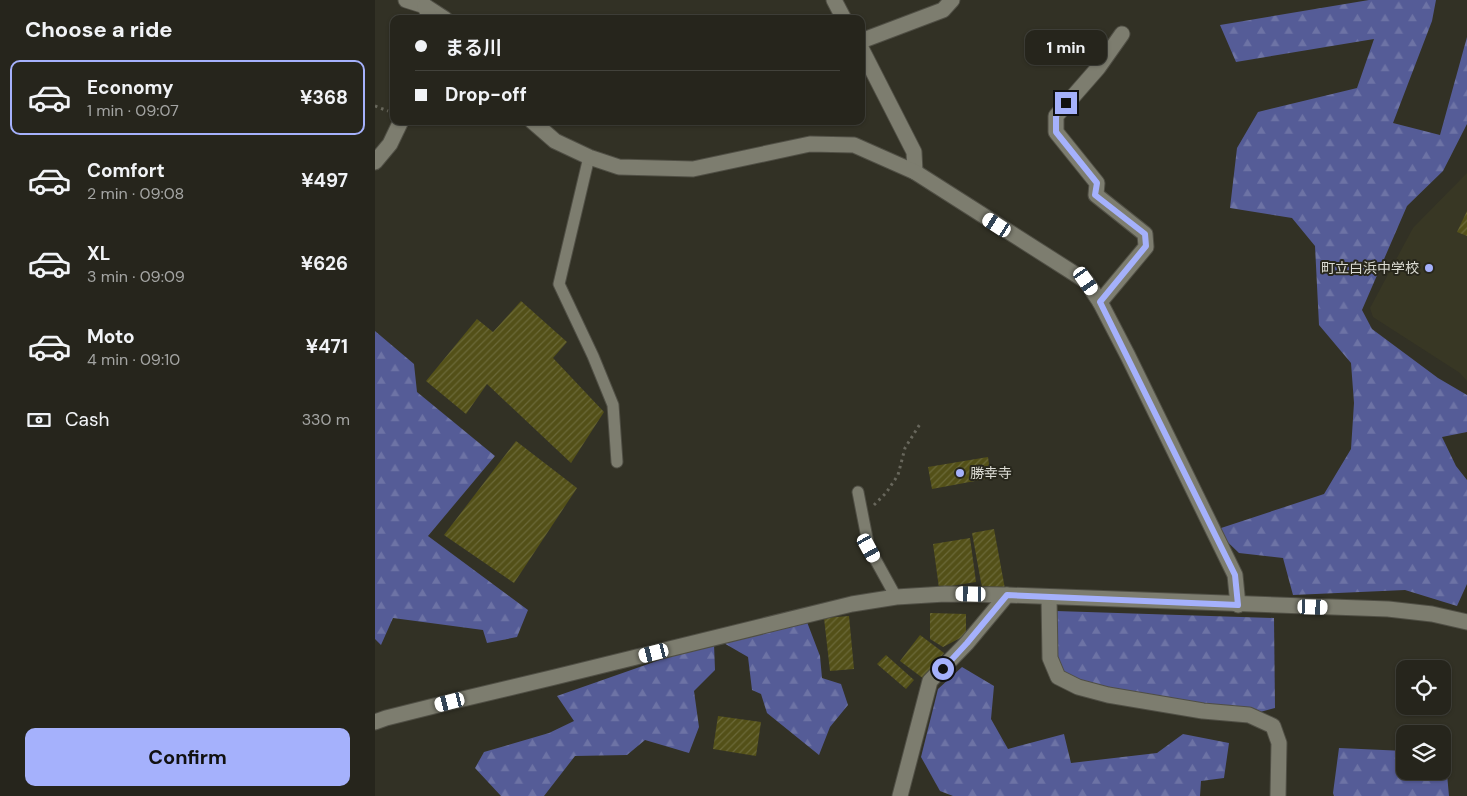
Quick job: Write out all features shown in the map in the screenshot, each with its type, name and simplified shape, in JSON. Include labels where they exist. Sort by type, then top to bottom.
[{"type":"street","points":[[406,0],[427,13]]},
{"type":"street","points":[[834,0],[843,15]]},
{"type":"street","points":[[865,39],[943,10],[952,0]]},
{"type":"street","points":[[1100,302],[1146,246],[1145,234],[1095,195],[1097,183],[1056,132],[1056,116],[1098,68],[1122,34]]},
{"type":"street","points":[[865,56],[915,152],[915,172]]},
{"type":"street","points":[[375,162],[390,144],[399,125]]},
{"type":"street","points":[[537,125],[555,141],[589,158],[619,167],[693,169],[810,144],[854,145],[915,172],[1086,281],[1100,302],[1235,575],[1238,605]]},
{"type":"street","points":[[375,722],[441,704],[555,678],[843,606],[896,597],[945,594],[1007,595],[1238,605],[1388,609],[1432,614],[1467,622]]},
{"type":"street","points":[[900,796],[930,682],[967,643],[1007,595]]},
{"type":"street","points":[[1049,597],[1049,658],[1059,677],[1078,687],[1108,695],[1203,710],[1249,715],[1273,726],[1279,743],[1278,796]]},
{"type":"lane","points":[[589,158],[559,284],[593,356],[613,405],[617,462]]},
{"type":"lane","points":[[858,492],[869,548],[896,597]]},
{"type":"path","points":[[375,106],[390,112]]},
{"type":"path","points":[[863,516],[886,493],[898,475],[905,448],[920,424]]},
{"type":"shaded area","name":"町立白浜中学校","points":[[1467,173],[1467,381],[1460,373],[1373,317],[1370,308],[1413,228]]},
{"type":"green space","points":[[1369,0],[1436,0],[1432,21],[1393,123],[1440,135],[1467,37],[1467,124],[1443,171],[1407,206],[1362,310],[1372,329],[1438,378],[1467,395],[1467,432],[1442,437],[1456,466],[1467,480],[1467,584],[1457,606],[1405,590],[1293,595],[1283,558],[1239,553],[1215,530],[1324,494],[1351,449],[1354,403],[1351,363],[1319,325],[1315,246],[1292,218],[1230,208],[1237,148],[1258,112],[1357,88],[1374,39],[1236,62],[1220,25]]},
{"type":"green space","points":[[375,331],[414,364],[417,392],[495,456],[428,536],[528,610],[517,637],[487,643],[483,630],[393,618],[381,645],[375,639]]},
{"type":"green space","points":[[1056,611],[1274,618],[1275,708],[1249,715],[1078,687],[1050,658]]},
{"type":"green space","points":[[807,622],[820,656],[822,678],[841,684],[848,705],[830,727],[819,755],[767,713],[761,694],[752,690],[748,657],[722,642]]},
{"type":"green space","points":[[714,644],[715,670],[694,691],[699,727],[689,753],[645,740],[627,755],[575,756],[544,796],[501,796],[475,768],[484,752],[549,733],[574,721],[557,696],[691,649]]},
{"type":"green space","points":[[962,667],[994,686],[991,719],[1008,749],[1064,734],[1071,763],[1157,753],[1183,734],[1229,743],[1224,778],[1201,781],[1200,796],[953,796],[940,791],[921,757],[938,689]]},
{"type":"green space","points":[[1339,748],[1396,751],[1396,780],[1448,780],[1449,796],[1334,796]]},
{"type":"building","points":[[1467,211],[1467,236],[1457,232]]},
{"type":"building","points":[[521,301],[567,342],[553,358],[604,412],[571,463],[487,384],[466,414],[426,381],[477,319],[493,332]]},
{"type":"building","points":[[516,441],[577,488],[514,583],[444,535]]},
{"type":"building","name":"勝幸寺","points":[[988,457],[991,478],[932,489],[928,467]]},
{"type":"building","points":[[994,529],[1005,589],[983,593],[972,533]]},
{"type":"building","points":[[970,538],[976,582],[939,588],[933,544]]},
{"type":"building","points":[[930,613],[966,614],[966,635],[943,647],[930,639]]},
{"type":"building","points":[[849,616],[854,669],[830,671],[824,618]]},
{"type":"building","points":[[920,635],[944,653],[924,679],[900,661]]},
{"type":"building","points":[[886,655],[914,680],[906,689],[877,664]]},
{"type":"building","points":[[718,716],[761,722],[756,756],[713,749]]},
{"type":"place","name":"町立白浜中学校","points":[[1429,268]]},
{"type":"place","name":"勝幸寺","points":[[960,473]]},
{"type":"route","points":[[943,669],[1007,595],[1238,605],[1235,575],[1100,302],[1146,246],[1145,234],[1095,195],[1097,183],[1056,132],[1056,116],[1066,103]]}]
